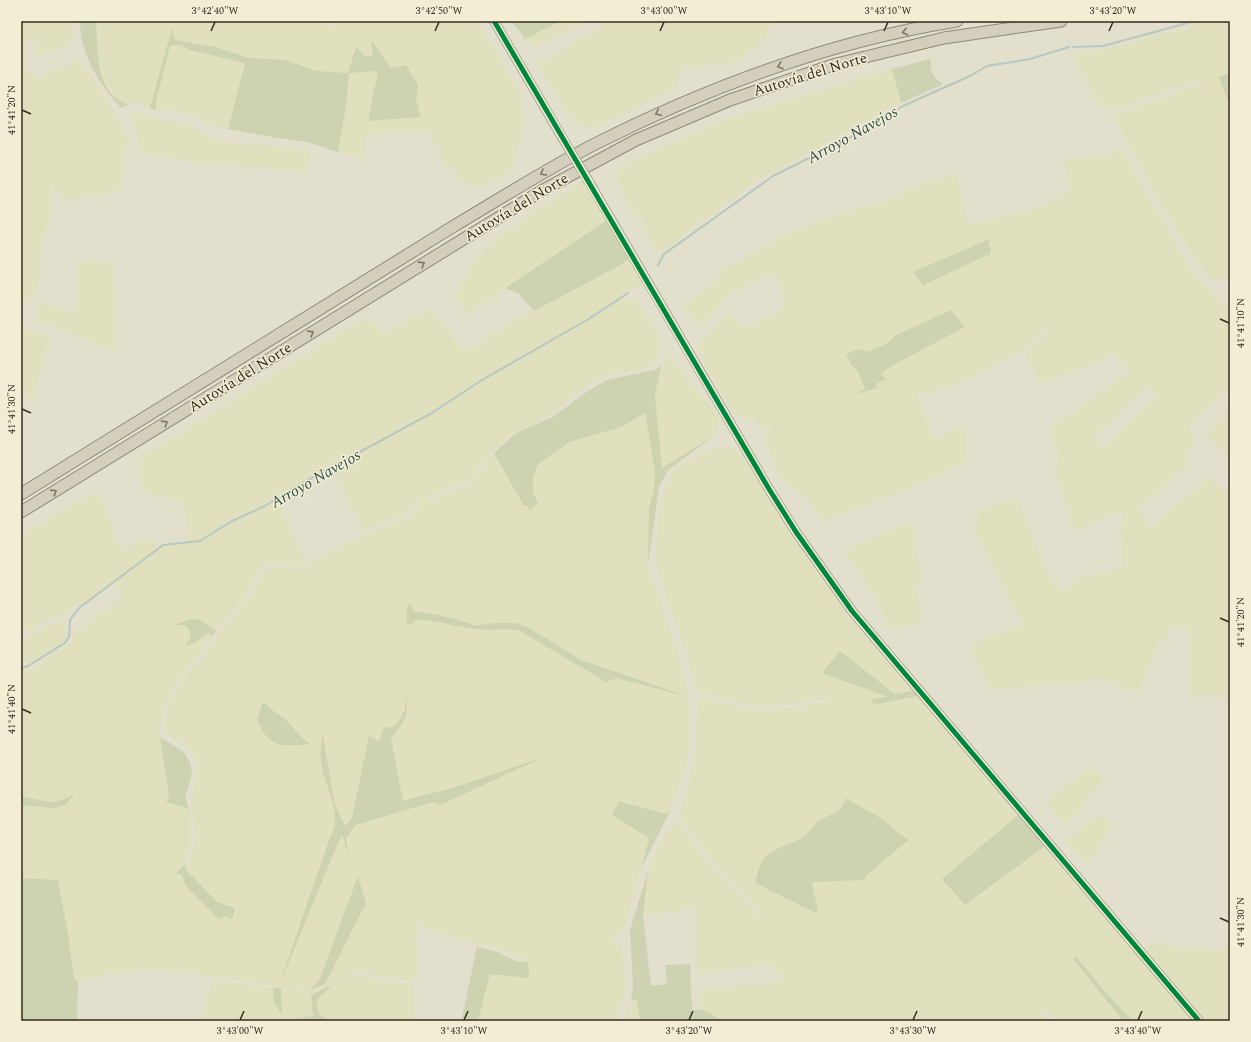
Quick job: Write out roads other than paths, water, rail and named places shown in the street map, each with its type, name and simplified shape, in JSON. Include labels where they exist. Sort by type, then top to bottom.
[{"type":"highway","name":"Autovía del Norte","points":[[21,494],[467,219],[594,144],[685,102],[756,74],[860,42],[957,21]]},
{"type":"highway","name":"Autovía del Norte","points":[[21,512],[518,205],[636,140],[730,100],[836,64],[944,38],[1061,21]]},
{"type":"street","points":[[494,21],[748,454],[818,564],[852,611],[1199,1021]]},
{"type":"waterway","name":"Arroyo Navejos","points":[[1073,47],[1103,46],[1195,21]]},
{"type":"waterway","name":"Arroyo Navejos","points":[[658,265],[664,254],[773,176],[853,136],[903,106],[970,76],[987,66],[1030,59],[1069,47]]},
{"type":"waterway","name":"Arroyo Navejos","points":[[21,668],[28,666],[65,643],[69,637],[70,620],[79,608],[163,545],[200,541],[232,521],[265,506],[295,487],[430,414],[482,380],[587,320],[628,293]]}]
